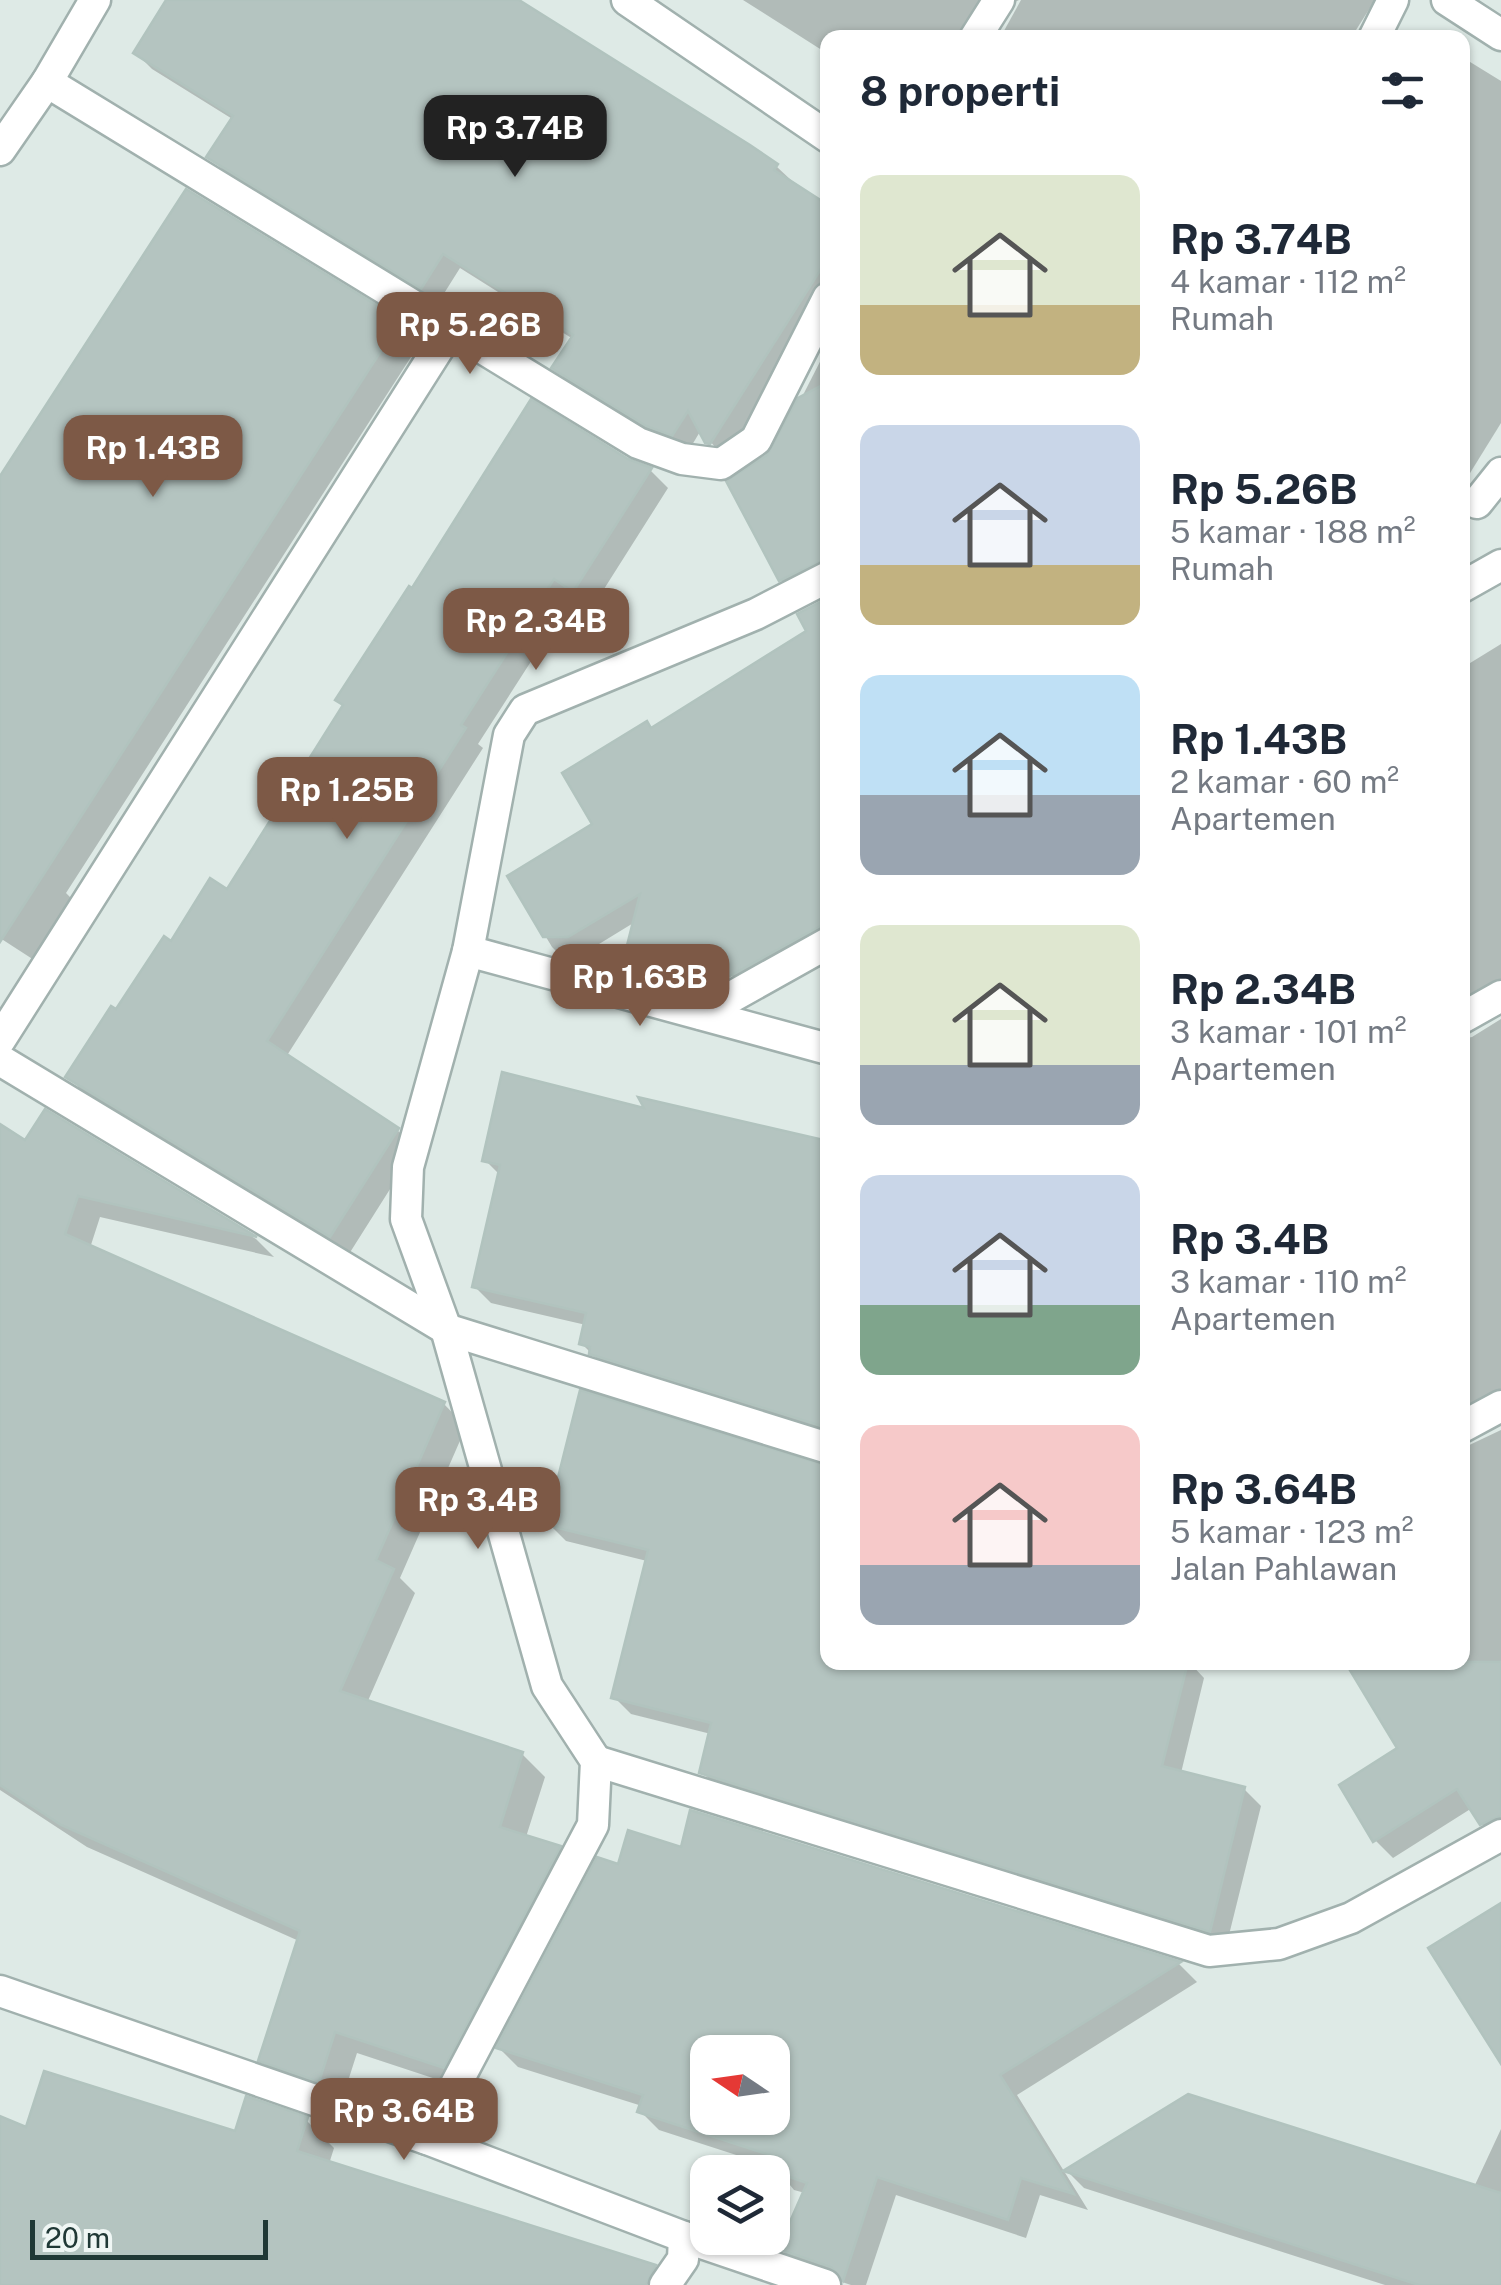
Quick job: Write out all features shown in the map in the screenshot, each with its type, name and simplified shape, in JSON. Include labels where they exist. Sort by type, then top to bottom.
[{"type":"street","points":[[0,150],[47,82],[95,0]]},
{"type":"street","points":[[626,0],[820,131]]},
{"type":"street","points":[[980,30],[999,0]]},
{"type":"street","points":[[1447,0],[1501,35]]},
{"type":"street","points":[[1378,30],[1391,1]]},
{"type":"street","points":[[47,82],[638,444],[682,459],[721,464],[756,440],[820,314]]},
{"type":"street","points":[[0,1040],[450,330]]},
{"type":"street","points":[[1477,504],[1501,474]]},
{"type":"street","points":[[1470,582],[1501,565]]},
{"type":"street","points":[[427,2139],[593,1825],[596,1761],[547,1686],[446,1329],[406,1219],[408,1166],[468,951],[509,735],[525,710],[756,614],[820,581]]},
{"type":"street","points":[[700,1014],[820,947]]},
{"type":"street","points":[[468,951],[820,1048]]},
{"type":"street","points":[[1470,1013],[1501,996]]},
{"type":"street","points":[[0,1060],[446,1329],[820,1446]]},
{"type":"street","points":[[1470,1423],[1501,1406]]},
{"type":"street","points":[[596,1761],[1209,1951],[1279,1944],[1351,1918],[1501,1835]]},
{"type":"street","points":[[0,1992],[427,2139],[684,2238],[826,2285]]},
{"type":"street","points":[[665,2285],[683,2259],[684,2238]]},
{"type":"building","points":[[166,0],[519,0],[750,145],[778,164],[774,170],[820,200],[820,271],[710,444],[705,443],[688,411],[672,436],[646,426],[551,368],[573,335],[443,254],[421,289],[206,157],[233,116],[133,53]]},
{"type":"building","points":[[186,189],[401,320],[0,942],[0,476]]},
{"type":"building","points":[[820,386],[820,562],[779,581],[726,481],[767,455],[798,398]]},
{"type":"building","points":[[531,399],[628,459],[652,468],[573,592],[554,579],[461,725],[466,728],[267,1041],[399,1128],[330,1237],[65,1077],[111,1006],[116,1009],[164,936],[171,941],[210,878],[227,889],[343,705],[335,700],[409,586],[412,588]]},
{"type":"building","points":[[820,602],[820,926],[728,977],[712,950],[658,983],[620,973],[640,894],[568,937],[543,937],[507,876],[592,824],[562,773],[647,721],[651,728],[806,631],[797,614]]},
{"type":"building","points":[[502,1072],[644,1108],[638,1097],[820,1139],[820,1426],[589,1354],[590,1347],[579,1344],[586,1313],[472,1287],[500,1165],[482,1161]]},
{"type":"building","points":[[45,1109],[257,1237],[78,1196],[65,1234],[445,1402],[376,1560],[394,1569],[340,1691],[523,1752],[500,1827],[561,1846],[444,2068],[335,2032],[319,2082],[258,2061],[300,1931],[61,1825],[0,1785],[0,1124],[25,1140]]},
{"type":"building","points":[[580,1390],[820,1464],[820,1670],[1186,1670],[1162,1766],[1245,1787],[1210,1932],[699,1773],[711,1723],[611,1698],[648,1550],[546,1525]]},
{"type":"building","points":[[1470,1662],[1501,1662],[1501,1816],[1480,1825],[1457,1789],[1373,1842],[1339,1785],[1397,1748],[1350,1670],[1470,1670]]},
{"type":"building","points":[[690,1810],[1181,1962],[1000,2075],[1074,2194],[1021,2178],[1008,2220],[877,2177],[843,2281],[831,2267],[790,2253],[790,2222],[807,2183],[790,2177],[790,2155],[770,2155],[708,2135],[790,2135],[790,2035],[690,2035],[690,2129],[637,2112],[643,2095],[496,2048],[597,1857],[618,1864],[628,1830],[681,1847]]},
{"type":"building","points":[[1501,1903],[1501,2064],[1428,1948]]},
{"type":"building","points":[[44,2071],[235,2131],[246,2096],[308,2117],[297,2151],[656,2265],[646,2285],[0,2285],[0,2116],[26,2127]]},
{"type":"building","points":[[1188,2094],[1501,2193],[1501,2285],[1419,2285],[1063,2171]]}]
